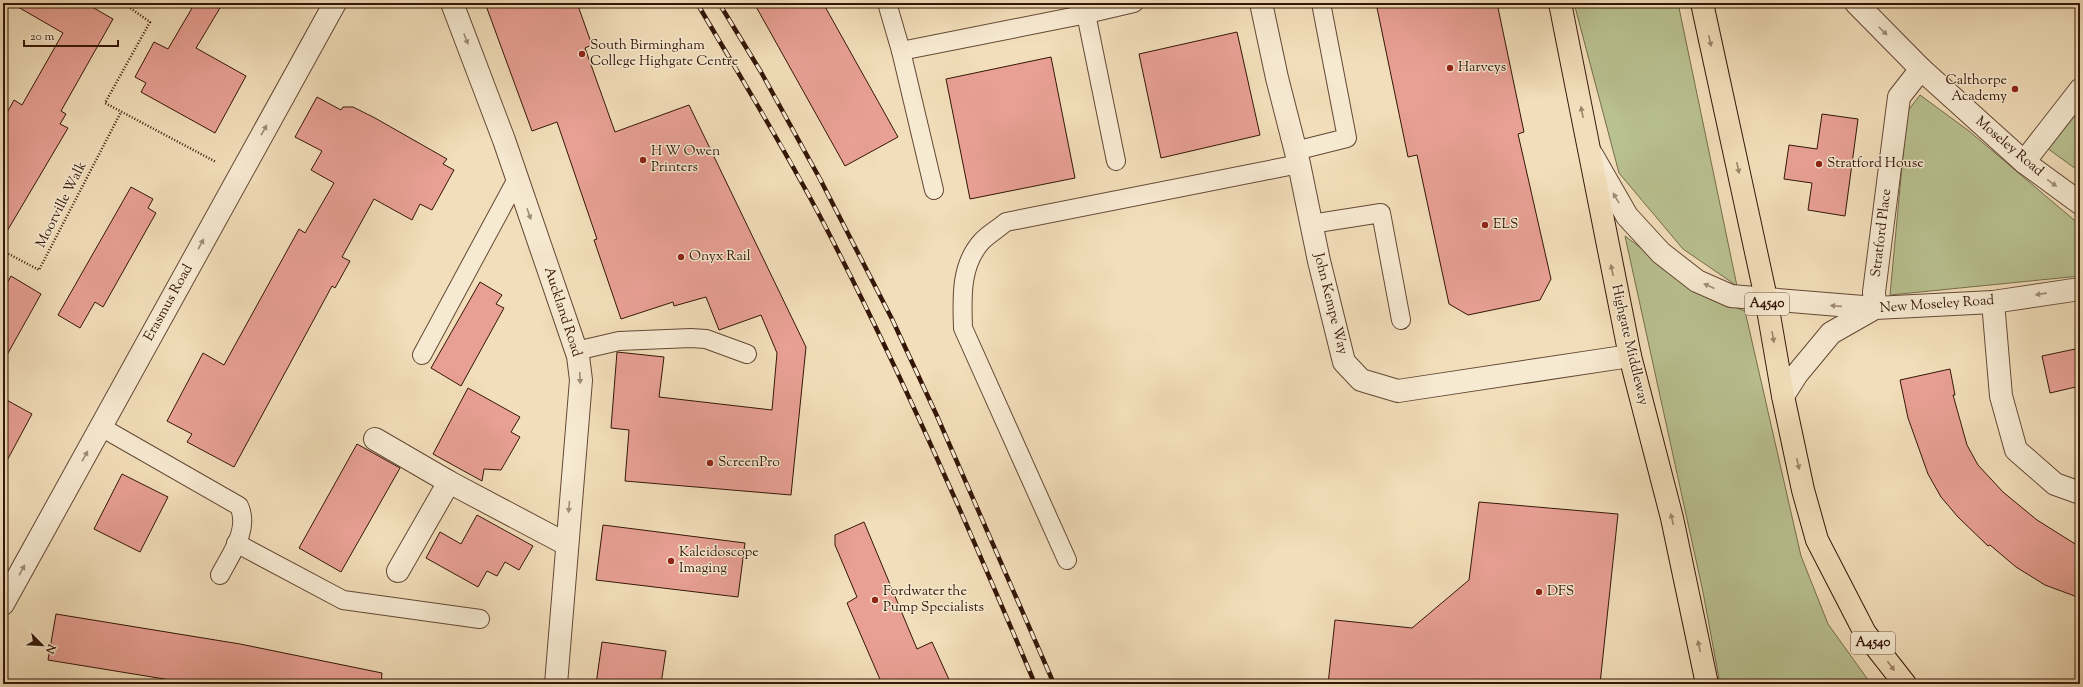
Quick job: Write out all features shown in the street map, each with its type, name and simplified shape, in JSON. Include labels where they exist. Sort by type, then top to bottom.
[{"type":"highway","name":"Highgate Middleway","points":[[1560,3],[1630,356],[1672,518],[1707,684]]},
{"type":"highway","name":"A4540","points":[[1702,3],[1766,298],[1783,396],[1817,540],[1865,633],[1905,684]]},
{"type":"street","name":"Erasmus Road","points":[[3,604],[335,3]]},
{"type":"street","name":"Auckland Road","points":[[452,3],[517,178],[576,351],[581,380],[566,544],[556,684]]},
{"type":"street","name":"John Kempe Way","points":[[1261,3],[1344,362],[1361,380],[1398,391],[1630,356]]},
{"type":"street","name":"Moseley Road","points":[[1856,3],[1921,69],[2024,162],[2080,203]]},
{"type":"street","name":"Stratford Place","points":[[1875,308],[1874,292],[1899,96],[1921,69]]},
{"type":"street","points":[[2024,162],[2080,90]]},
{"type":"street","points":[[1589,151],[1627,216],[1661,253],[1697,281],[1731,296],[1766,298],[1788,302],[1875,308]]},
{"type":"street","name":"New Moseley Road","points":[[1783,396],[1797,374],[1831,333],[1875,308],[1993,302],[2080,289]]},
{"type":"street","points":[[1993,302],[2001,396],[2016,450],[2055,484],[2080,493]]},
{"type":"street","points":[[375,439],[449,482],[566,544]]},
{"type":"street","points":[[398,571],[449,482]]},
{"type":"lane","points":[[887,3],[901,51],[934,190]]},
{"type":"lane","points":[[901,51],[1085,9],[1134,3]]},
{"type":"lane","points":[[1067,560],[962,328],[962,297],[965,270],[982,242],[1006,222],[1297,157],[1347,138],[1321,3]]},
{"type":"lane","points":[[1085,9],[1116,161]]},
{"type":"lane","points":[[422,355],[517,178]]},
{"type":"lane","points":[[1311,224],[1381,213],[1401,320]]},
{"type":"lane","points":[[576,351],[619,341],[691,338],[706,339],[747,354]]},
{"type":"lane","points":[[101,426],[239,506],[243,514],[242,530],[220,575]]},
{"type":"lane","points":[[236,544],[342,600],[480,619]]},
{"type":"path","points":[[123,3],[150,22],[105,103],[240,174]]},
{"type":"path","name":"Moorville Walk","points":[[3,251],[39,270],[121,112]]},
{"type":"green space","points":[[1574,3],[1678,3],[1737,286],[1683,249],[1619,173]]},
{"type":"green space","points":[[1920,95],[1969,131],[2080,225],[2080,276],[1890,295],[1907,112]]},
{"type":"green space","points":[[2080,106],[2080,172],[2047,148]]},
{"type":"green space","points":[[1625,236],[1703,295],[1745,311],[1801,556],[1828,624],[1871,684],[1720,684],[1703,592]]},
{"type":"building","points":[[11,3],[85,3],[113,19],[61,111],[66,114],[60,124],[68,128],[3,238],[3,120],[14,100],[22,105],[63,33]]},
{"type":"building","points":[[195,3],[223,3],[196,48],[246,76],[215,133],[141,92],[146,83],[135,77],[154,42],[168,49]]},
{"type":"building","points":[[485,3],[577,3],[592,45],[585,48],[615,132],[689,105],[806,347],[791,495],[625,481],[629,430],[611,428],[617,352],[664,357],[659,397],[772,410],[777,353],[761,315],[719,330],[706,297],[674,306],[673,302],[621,319],[594,240],[597,239],[557,122],[532,131]]},
{"type":"building","points":[[754,3],[823,3],[898,137],[845,166]]},
{"type":"building","points":[[1376,3],[1497,3],[1524,132],[1518,134],[1551,279],[1540,300],[1468,315],[1449,304],[1417,155],[1408,157]]},
{"type":"building","points":[[1237,32],[1260,135],[1161,158],[1139,54]]},
{"type":"building","points":[[1051,57],[1075,178],[970,199],[946,79]]},
{"type":"building","points":[[317,97],[341,110],[343,107],[353,107],[375,118],[447,159],[443,164],[454,170],[432,210],[420,204],[412,220],[374,199],[342,257],[350,261],[335,288],[332,286],[234,467],[187,442],[192,434],[167,421],[203,353],[224,365],[299,229],[305,233],[334,183],[311,170],[322,151],[295,137]]},
{"type":"building","name":"Stratford House","points":[[1822,114],[1858,119],[1845,216],[1808,210],[1812,183],[1784,179],[1789,145],[1817,149]]},
{"type":"building","points":[[131,187],[153,199],[148,208],[156,213],[103,307],[95,302],[80,328],[58,315]]},
{"type":"building","points":[[11,276],[41,294],[3,362],[3,290]]},
{"type":"building","points":[[480,282],[502,295],[496,304],[504,308],[461,386],[431,368]]},
{"type":"building","points":[[2080,348],[2080,386],[2050,393],[2042,356]]},
{"type":"building","points":[[1950,369],[1955,395],[1953,395],[1967,445],[1978,465],[2003,492],[2037,520],[2080,547],[2080,598],[2045,585],[2016,567],[1990,545],[1988,546],[1958,517],[1941,497],[1928,474],[1908,418],[1900,380]]},
{"type":"building","points":[[468,388],[520,417],[511,432],[520,437],[501,470],[484,469],[482,481],[433,454]]},
{"type":"building","points":[[3,398],[32,414],[3,468]]},
{"type":"building","points":[[357,444],[400,468],[341,572],[299,548]]},
{"type":"building","points":[[122,474],[168,497],[140,552],[94,529]]},
{"type":"building","name":"DFS","points":[[1479,502],[1618,514],[1600,684],[1328,684],[1335,620],[1412,628],[1469,580]]},
{"type":"building","points":[[477,515],[533,546],[519,570],[505,562],[497,576],[487,571],[478,587],[426,558],[440,532],[461,544]]},
{"type":"building","name":"Fordwater the Pump Specialists","points":[[864,522],[917,649],[932,642],[951,684],[882,684],[847,603],[857,597],[835,545],[835,535]]},
{"type":"building","name":"Kaleidoscope Imaging","points":[[603,525],[745,543],[738,597],[596,580]]},
{"type":"building","points":[[56,614],[240,644],[382,673],[381,684],[195,684],[48,660]]},
{"type":"building","points":[[602,642],[666,651],[661,684],[596,684]]},
{"type":"railway","points":[[697,3],[793,166],[852,279],[934,451],[1035,684]]},
{"type":"railway","points":[[719,3],[761,72],[820,179],[892,319],[937,416],[1054,684]]},
{"type":"place","name":"South Birmingham College Highgate Centre","points":[[582,54]]},
{"type":"place","name":"Harveys","points":[[1450,68]]},
{"type":"place","name":"Calthorpe Academy","points":[[2015,89]]},
{"type":"place","name":"H W Owen Printers","points":[[643,160]]},
{"type":"place","name":"Stratford House","points":[[1819,164]]},
{"type":"place","name":"ELS","points":[[1485,225]]},
{"type":"place","name":"Onyx Rail","points":[[681,257]]},
{"type":"place","name":"ScreenPro","points":[[710,463]]},
{"type":"place","name":"Kaleidoscope Imaging","points":[[671,561]]},
{"type":"place","name":"DFS","points":[[1539,592]]},
{"type":"place","name":"Fordwater the Pump Specialists","points":[[875,600]]}]
